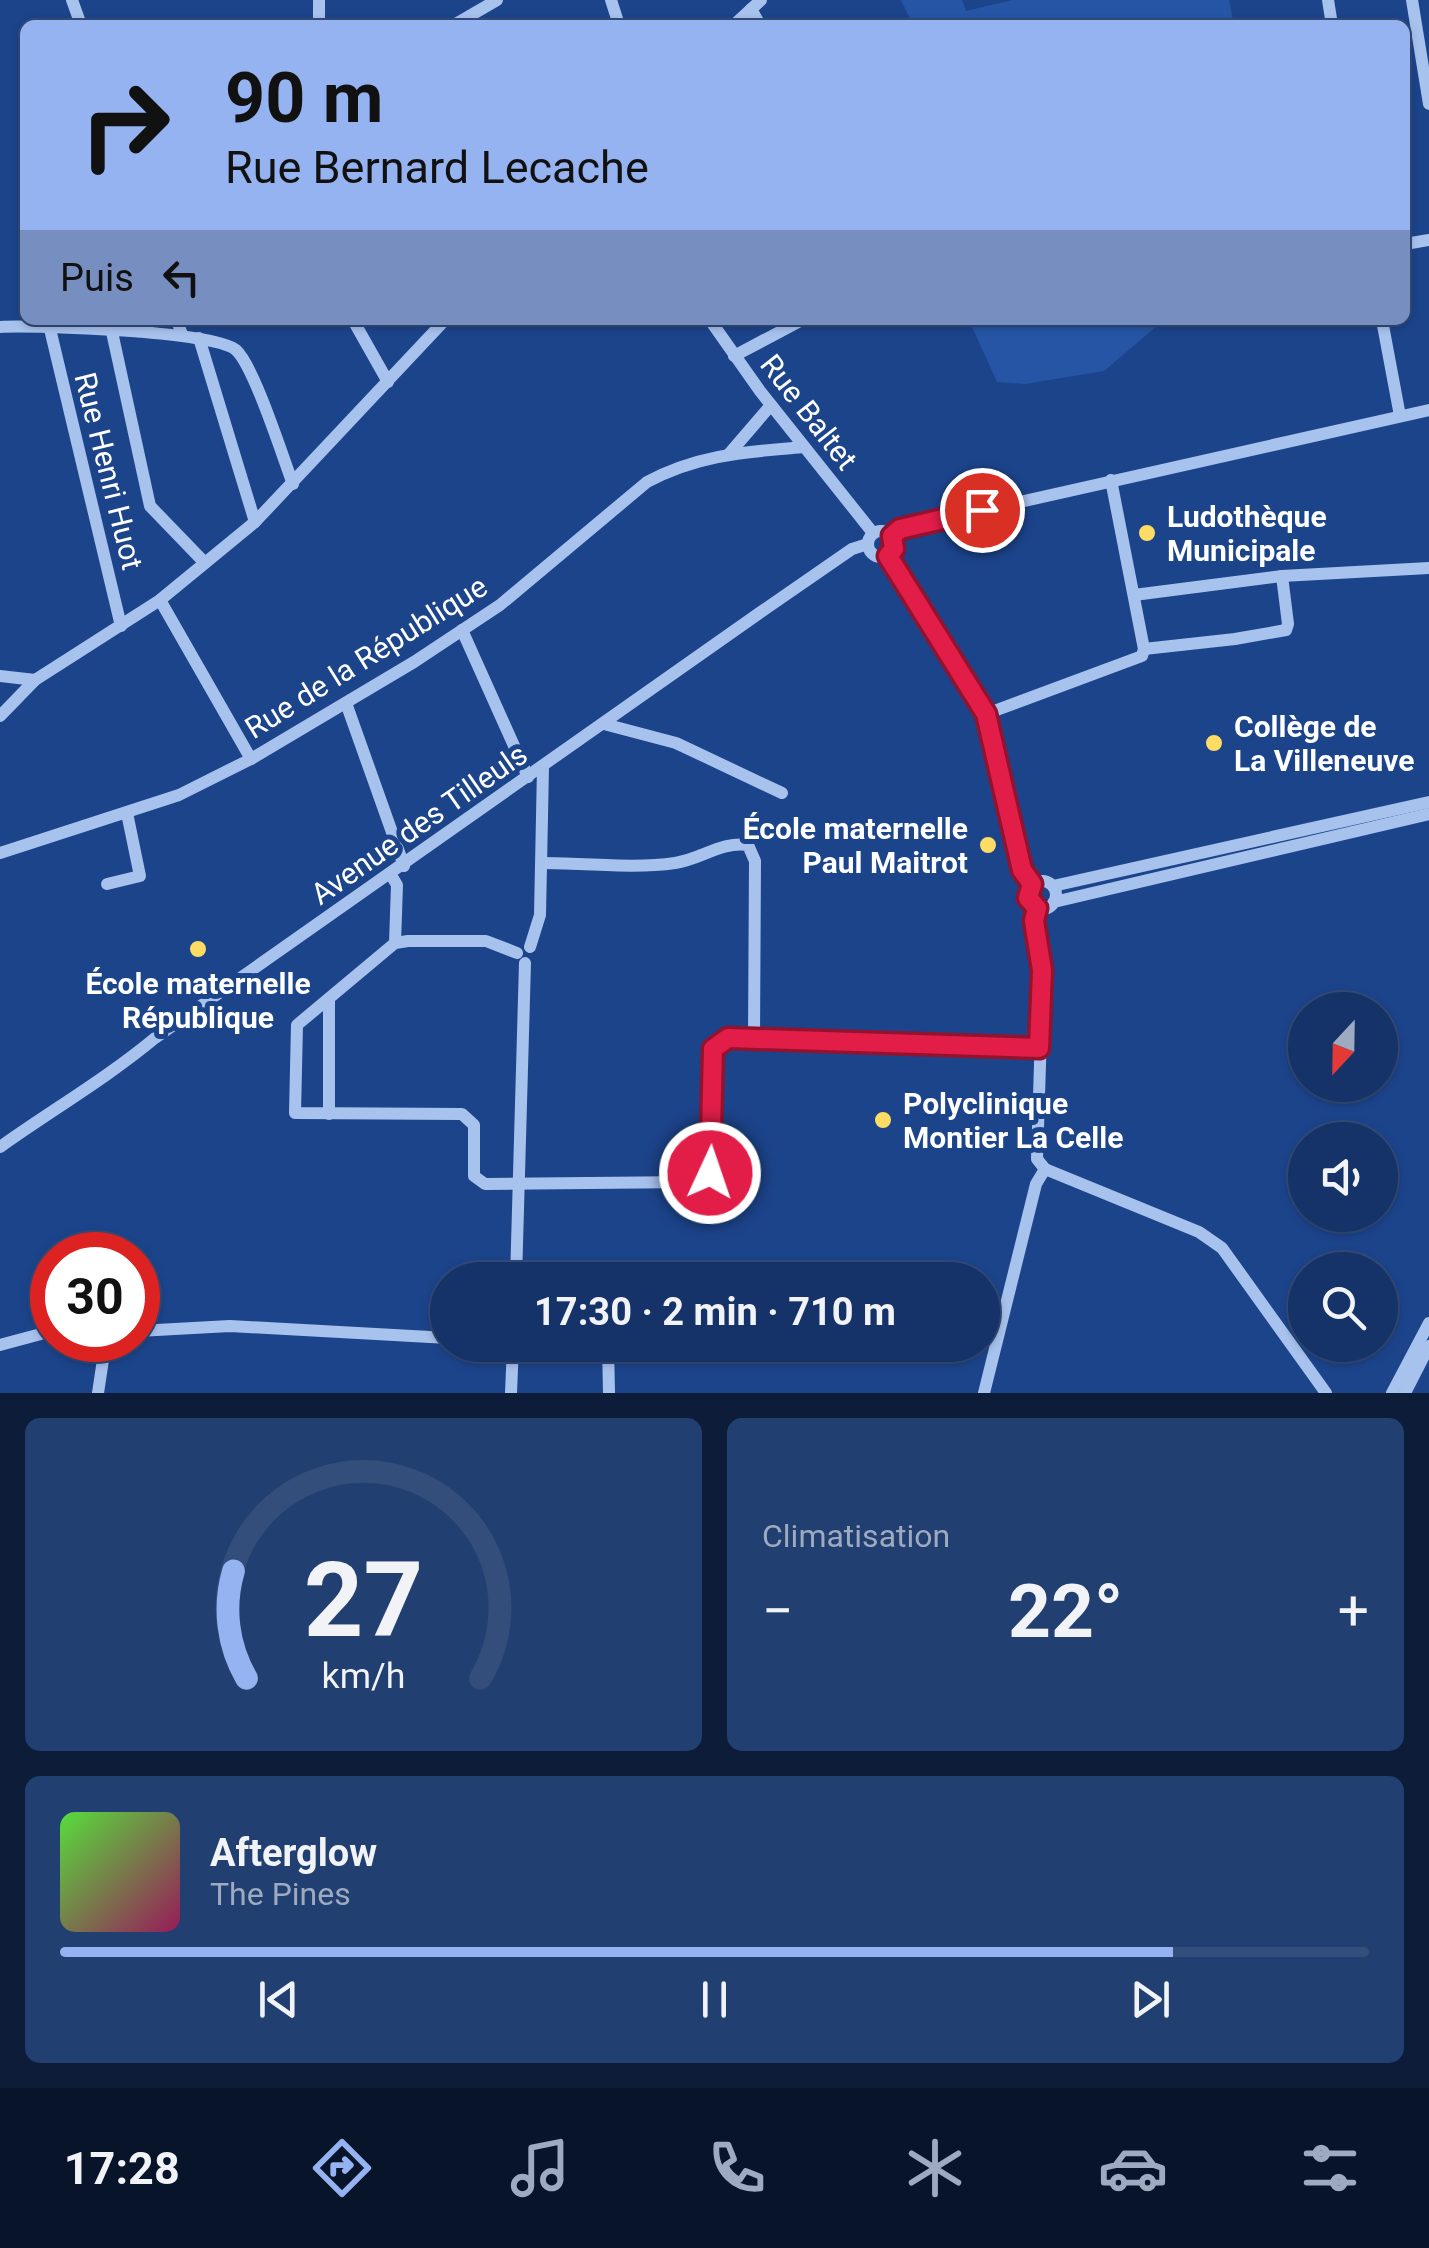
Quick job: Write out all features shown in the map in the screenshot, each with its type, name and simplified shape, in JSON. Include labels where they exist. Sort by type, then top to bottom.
[{"type":"street","points":[[463,20],[497,0]]},
{"type":"street","points":[[1412,0],[1429,104]]},
{"type":"street","points":[[179,325],[182,335]]},
{"type":"street","points":[[357,325],[388,382]]},
{"type":"street","points":[[0,716],[35,680],[160,600],[255,522],[440,325]]},
{"type":"street","name":"Rue Baltet","points":[[713,325],[870,539]]},
{"type":"street","points":[[734,356],[793,325]]},
{"type":"street","points":[[1383,325],[1400,416]]},
{"type":"street","points":[[0,327],[182,335],[224,342],[239,352],[293,484]]},
{"type":"street","name":"Rue Henri Huot","points":[[50,329],[121,626]]},
{"type":"street","points":[[112,332],[150,506],[205,563]]},
{"type":"street","points":[[199,338],[255,522]]},
{"type":"street","points":[[729,454],[771,405]]},
{"type":"street","points":[[896,532],[894,549],[888,556],[874,556],[870,539],[885,531],[896,532],[1429,410]]},
{"type":"street","name":"Rue de la République","points":[[0,853],[178,795],[251,759],[500,604],[648,482],[670,469],[706,457],[804,447]]},
{"type":"street","points":[[986,714],[1142,656],[1144,649],[1111,480]]},
{"type":"street","name":"Avenue des Tilleuls","points":[[0,1147],[91,1082],[112,1073],[169,1028],[870,539]]},
{"type":"street","points":[[888,556],[986,714],[1022,870],[1032,884]]},
{"type":"street","points":[[1134,594],[1282,576],[1429,568]]},
{"type":"street","points":[[1144,649],[1235,640],[1286,630],[1282,576]]},
{"type":"street","points":[[160,600],[251,759]]},
{"type":"street","points":[[462,630],[528,777]]},
{"type":"street","points":[[0,676],[35,680]]},
{"type":"street","points":[[346,703],[404,866]]},
{"type":"street","points":[[604,724],[676,743],[782,793]]},
{"type":"street","points":[[517,1262],[524,954],[540,915],[542,767]]},
{"type":"street","points":[[1053,886],[1429,802]]},
{"type":"street","points":[[107,884],[140,876],[126,813]]},
{"type":"street","points":[[1032,884],[1028,898],[1037,908],[1047,908],[1054,902],[1429,814]]},
{"type":"street","points":[[542,863],[673,864],[700,857],[730,842],[748,845],[755,862],[754,1039]]},
{"type":"street","points":[[391,875],[397,885],[395,943]]},
{"type":"street","points":[[1032,884],[1045,881],[1053,886],[1054,902]]},
{"type":"street","points":[[1037,908],[1034,921],[1042,970],[1038,1159],[1045,1169],[1199,1232],[1222,1248],[1326,1393]]},
{"type":"street","points":[[524,954],[486,941],[395,943],[296,1025],[295,1113],[462,1114],[474,1124],[474,1176],[485,1184],[694,1182],[704,1179],[712,1162],[713,1049],[728,1038],[1039,1048]]},
{"type":"street","points":[[330,999],[330,1114]]},
{"type":"street","points":[[984,1393],[1036,1184],[1045,1169]]},
{"type":"street","points":[[1392,1393],[1429,1323]]},
{"type":"street","points":[[160,1330],[230,1326],[430,1337]]},
{"type":"street","points":[[0,1345],[30,1337]]},
{"type":"street","points":[[1406,1393],[1429,1346]]},
{"type":"street","points":[[98,1393],[103,1362]]},
{"type":"street","points":[[511,1393],[512,1362]]},
{"type":"street","points":[[608,1362],[609,1393]]},
{"type":"shaded area","points":[[901,0],[962,0],[966,11],[1012,0],[1229,0],[1233,20],[911,20]]},
{"type":"shaded area","points":[[971,325],[1158,325],[1104,371],[1025,384],[997,382]]},
{"type":"place","name":"Ludothèque Municipale","points":[[1147,533]]},
{"type":"place","name":"Collège de La Villeneuve","points":[[1214,743]]},
{"type":"place","name":"École maternelle Paul Maitrot","points":[[988,845]]},
{"type":"place","name":"École maternelle République","points":[[198,949]]},
{"type":"place","name":"Polyclinique Montier La Celle","points":[[883,1120]]},
{"type":"route","points":[[710,1173],[713,1049],[728,1038],[1039,1048],[1042,970],[1034,921],[1037,908],[1028,898],[1032,884],[1022,870],[986,714],[888,556],[894,549],[892,536],[900,529],[982,510]]}]
